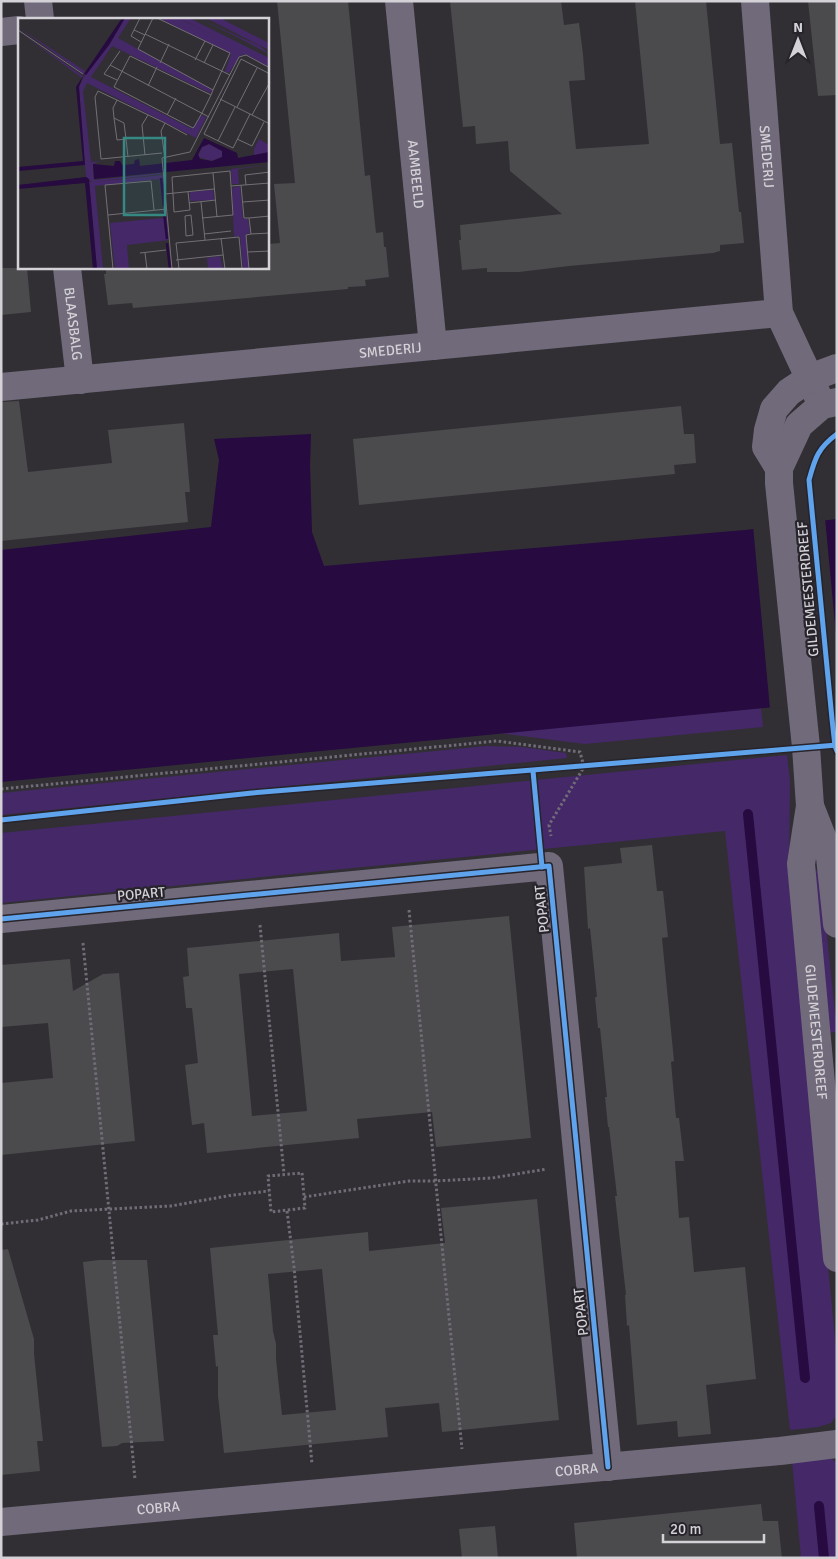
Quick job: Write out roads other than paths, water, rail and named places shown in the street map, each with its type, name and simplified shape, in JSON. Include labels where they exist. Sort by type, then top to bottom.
[{"type":"street","points":[[38,1],[40,18]]},
{"type":"street","name":"AAMBEELD","points":[[399,1],[433,346]]},
{"type":"street","name":"SMEDERIJ","points":[[755,1],[779,314],[810,378],[830,404]]},
{"type":"street","points":[[1,32],[18,30]]},
{"type":"street","name":"BLAASBALG","points":[[67,269],[80,380]]},
{"type":"street","name":"SMEDERIJ","points":[[1,388],[779,314]]},
{"type":"street","name":"GILDEMEESTERDREEF","points":[[837,368],[810,378],[789,392],[774,409],[768,430],[766,447],[779,475],[803,721],[810,806],[801,864],[831,1136],[837,1258]]},
{"type":"street","points":[[779,475],[799,424],[830,404]]},
{"type":"street","name":"GILDEMEESTERDREEF","points":[[810,806],[830,857],[837,924]]},
{"type":"street","name":"POPART","points":[[1,919],[549,866],[608,1467]]},
{"type":"street","name":"COBRA","points":[[1,1522],[780,1451],[837,1444]]},
{"type":"waterway","points":[[748,814],[805,1378]]},
{"type":"waterway","points":[[819,1506],[824,1558]]}]
